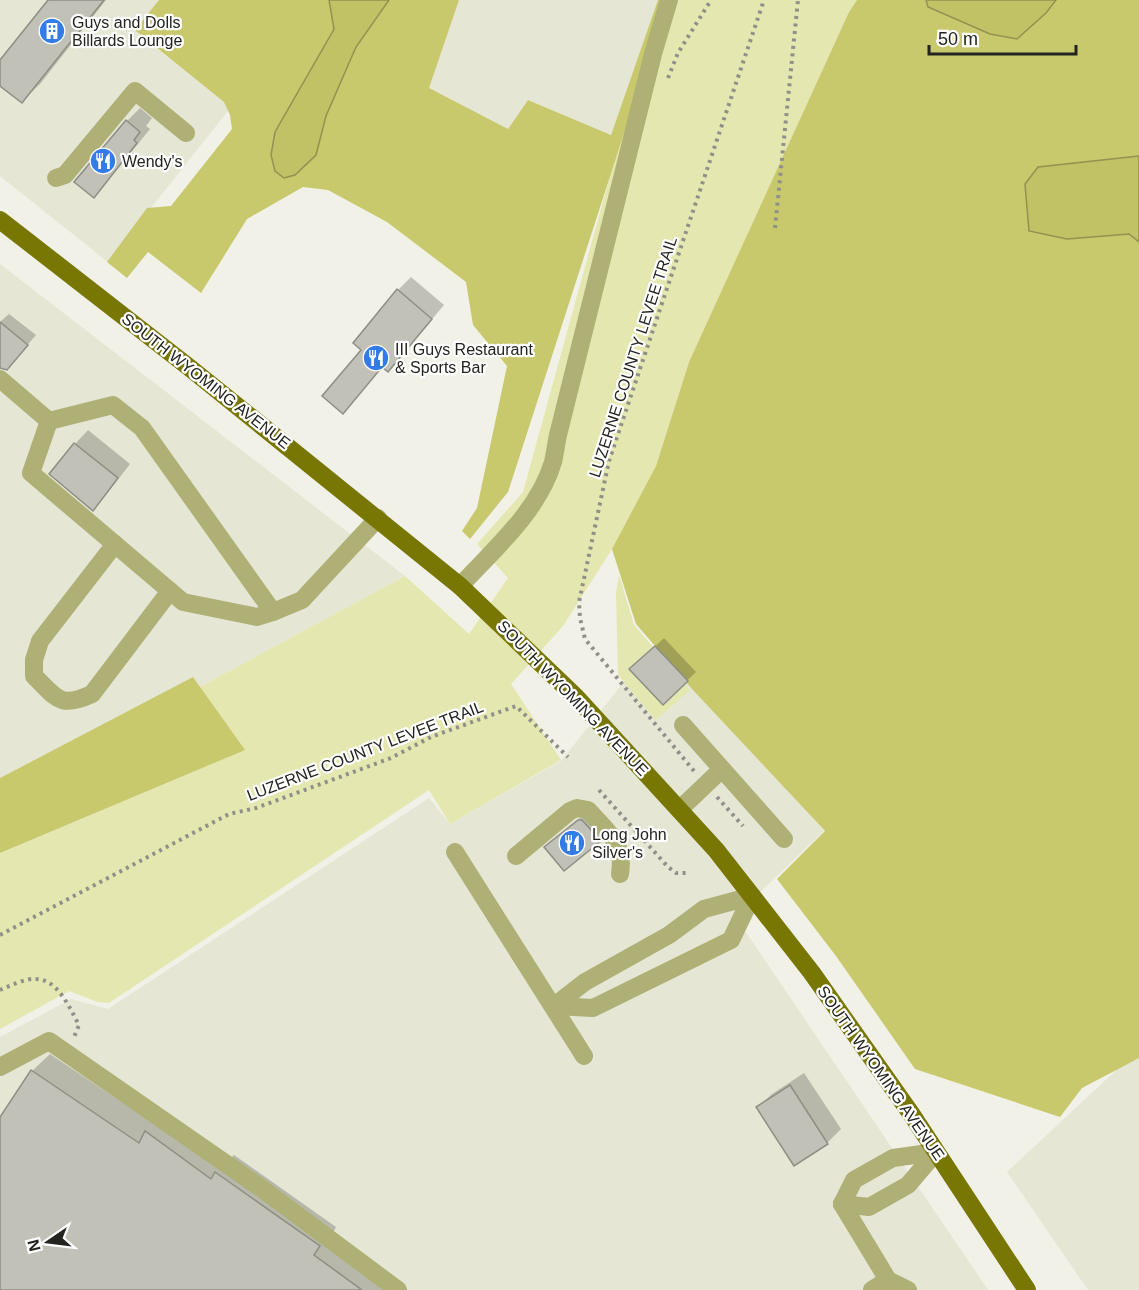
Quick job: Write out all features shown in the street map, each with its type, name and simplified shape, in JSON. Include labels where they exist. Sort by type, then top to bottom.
[{"type":"main road","name":"SOUTH WYOMING AVENUE","points":[[0,220],[378,518],[460,586],[576,697],[681,810],[812,973],[859,1037],[1028,1290]]},
{"type":"lane","points":[[460,586],[525,515],[540,493],[553,463],[653,54],[669,0]]},
{"type":"lane","points":[[56,178],[65,175],[135,91],[186,133]]},
{"type":"lane","points":[[0,380],[49,422]]},
{"type":"lane","points":[[49,422],[112,405],[142,428],[273,612]]},
{"type":"lane","points":[[49,422],[31,473],[183,602],[257,617],[302,600],[378,518]]},
{"type":"lane","points":[[115,544],[40,640],[34,660],[34,676],[60,701],[75,702],[92,694],[170,591]]},
{"type":"lane","points":[[683,725],[784,839]]},
{"type":"lane","points":[[681,810],[722,769]]},
{"type":"lane","points":[[516,856],[570,811],[582,808],[588,810],[618,845],[622,860],[620,874]]},
{"type":"lane","points":[[455,852],[584,1056]]},
{"type":"lane","points":[[554,1006],[585,982],[669,935],[704,909],[752,896]]},
{"type":"lane","points":[[554,1006],[592,1008],[731,940],[752,896]]},
{"type":"lane","points":[[0,1067],[49,1041],[261,1188],[398,1290]]},
{"type":"lane","points":[[842,1204],[869,1207],[902,1189],[936,1152]]},
{"type":"lane","points":[[842,1204],[854,1180],[893,1158],[936,1152]]},
{"type":"lane","points":[[842,1204],[888,1280],[908,1290]]},
{"type":"lane","points":[[872,1290],[888,1280]]},
{"type":"path","name":"LUZERNE COUNTY LEVEE TRAIL","points":[[643,710],[585,639],[579,602],[609,461],[764,0]]},
{"type":"path","points":[[775,228],[798,0]]},
{"type":"path","name":"LUZERNE COUNTY LEVEE TRAIL","points":[[0,935],[229,814],[256,808],[391,758],[431,737],[516,706],[568,757]]},
{"type":"path","points":[[599,790],[668,867],[676,873],[686,873]]},
{"type":"path","points":[[0,990],[36,979],[46,981],[57,989],[79,1025],[67,1053]]},
{"type":"shaded area","points":[[0,0],[194,0],[243,92],[108,262],[0,176]]},
{"type":"shaded area","points":[[159,0],[329,0],[334,28],[275,132],[271,155],[275,171],[316,155],[326,116],[356,47],[389,0],[459,0],[429,88],[508,129],[528,100],[611,135],[658,0],[667,0],[508,492],[470,539],[462,531],[477,508],[507,366],[473,325],[466,282],[387,222],[328,190],[303,187],[247,219],[201,293],[148,252],[127,278],[107,262],[147,208],[171,206],[232,129],[230,115],[224,102],[135,30]]},
{"type":"shaded area","points":[[329,0],[389,0],[356,47],[326,116],[316,155],[295,175],[284,178],[275,171],[271,155],[275,132],[334,29]]},
{"type":"shaded area","points":[[459,0],[658,0],[611,135],[528,100],[508,129],[428,88]]},
{"type":"shaded area","points":[[857,0],[1139,0],[1139,1058],[1082,1088],[1060,1117],[915,1069],[836,956],[777,879],[825,831],[693,690],[636,624],[612,549],[656,466],[689,362],[849,12]]},
{"type":"shaded area","points":[[926,0],[1056,0],[1046,13],[1017,39],[990,34],[928,7]]},
{"type":"shaded area","points":[[1139,156],[1139,242],[1129,234],[1067,239],[1029,231],[1025,184],[1038,167]]},
{"type":"shaded area","points":[[0,264],[405,576],[200,687],[193,677],[0,778]]},
{"type":"shaded area","points":[[653,645],[824,831],[735,916],[988,1290],[0,1290],[0,1037],[71,999],[108,1009],[429,798],[450,824],[561,761]]},
{"type":"shaded area","points":[[193,677],[245,750],[0,853],[0,778]]},
{"type":"shaded area","points":[[1139,1049],[1139,1290],[1088,1290],[1007,1172]]},
{"type":"green space","points":[[666,0],[857,0],[849,12],[689,362],[656,466],[612,549],[563,626],[511,684],[561,760],[450,824],[429,790],[109,1003],[98,1002],[69,991],[0,1029],[0,853],[244,750],[200,687],[405,576],[469,634],[508,578],[477,544],[523,492],[624,125]]},
{"type":"green space","points":[[619,575],[634,625],[690,690],[656,720],[618,675],[616,593]]},
{"type":"building","name":"Guys and Dolls Billards Lounge","points":[[48,0],[104,0],[22,103],[0,86],[0,60]]},
{"type":"building","name":"Wendy's","points":[[126,120],[140,132],[134,140],[137,143],[94,198],[74,182]]},
{"type":"building","name":"III Guys Restaurant & Sports Bar","points":[[397,289],[432,319],[388,372],[382,367],[343,414],[322,396],[361,350],[353,343]]},
{"type":"building","points":[[0,322],[28,345],[7,370],[0,368]]},
{"type":"building","points":[[74,443],[118,478],[93,511],[49,474]]},
{"type":"building","points":[[655,646],[688,681],[663,705],[629,669]]},
{"type":"building","name":"Long John Silver's","points":[[578,820],[582,820],[601,841],[564,871],[544,847]]},
{"type":"building","points":[[31,1070],[139,1143],[145,1131],[211,1179],[215,1172],[320,1246],[314,1255],[362,1290],[0,1290],[0,1117]]},
{"type":"building","points":[[790,1085],[828,1144],[794,1166],[756,1107]]},
{"type":"place","name":"Guys and Dolls Billards Lounge","points":[[52,31]]},
{"type":"place","name":"Wendy's","points":[[103,161]]},
{"type":"place","name":"III Guys Restaurant & Sports Bar","points":[[376,358]]},
{"type":"place","name":"Long John Silver's","points":[[572,843]]}]
